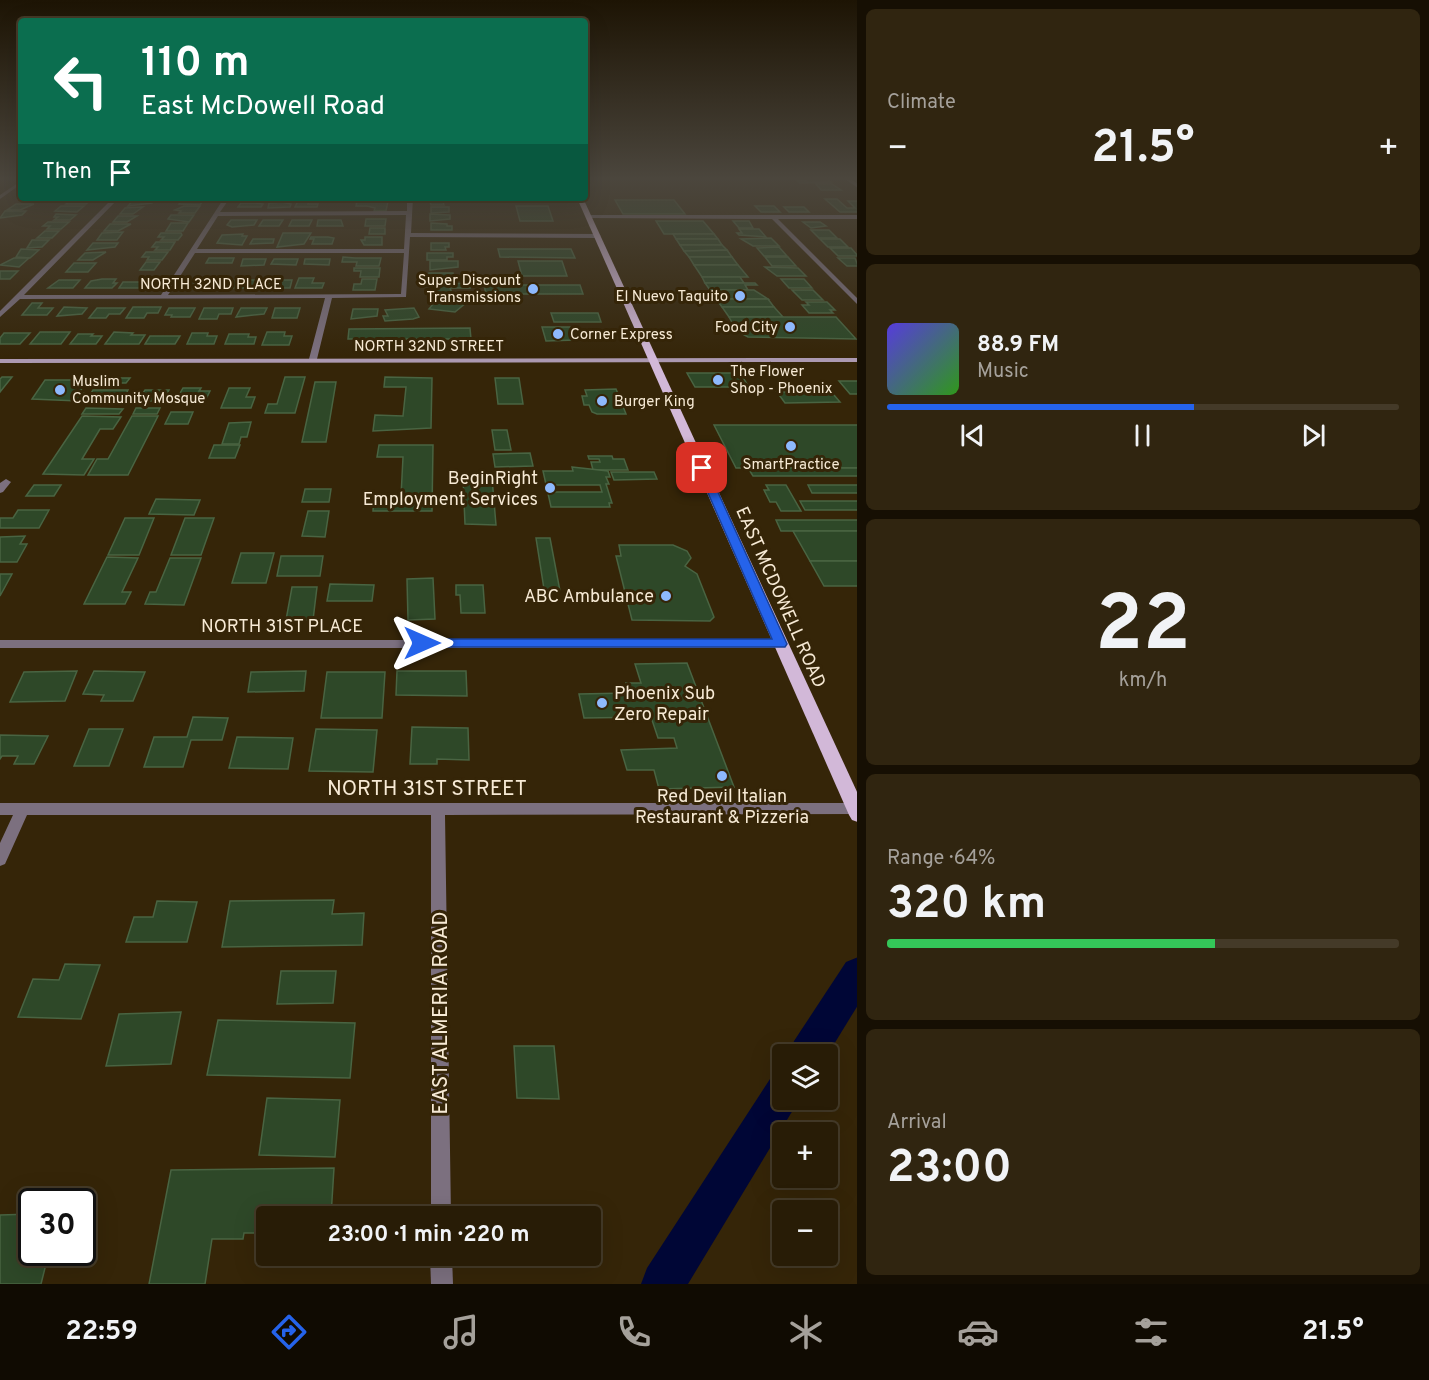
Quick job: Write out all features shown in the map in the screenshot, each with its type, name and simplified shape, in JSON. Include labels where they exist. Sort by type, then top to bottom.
[{"type":"main road","name":"EAST MCDOWELL ROAD","points":[[598,237],[856,812]]},
{"type":"main road","name":"NORTH 32ND STREET","points":[[0,361],[857,360]]},
{"type":"street","points":[[0,315],[77,237]]},
{"type":"street","points":[[163,297],[202,237]]},
{"type":"street","points":[[193,251],[407,251],[408,237]]},
{"type":"street","points":[[793,237],[857,302]]},
{"type":"street","name":"NORTH 32ND PLACE","points":[[18,297],[404,296],[407,251]]},
{"type":"street","points":[[313,359],[329,297]]},
{"type":"street","name":"NORTH 31ST PLACE","points":[[0,644],[780,644]]},
{"type":"street","name":"NORTH 31ST STREET","points":[[0,809],[856,812]]},
{"type":"street","name":"EAST ALMERIA ROAD","points":[[438,809],[441,1206]]},
{"type":"street","points":[[0,860],[22,810]]},
{"type":"street","points":[[441,1266],[442,1283]]},
{"type":"building","points":[[99,237],[119,237],[117,240],[97,240]]},
{"type":"building","points":[[158,237],[180,237],[178,240],[161,240],[164,237]]},
{"type":"building","points":[[221,237],[246,237],[242,245],[217,243]]},
{"type":"building","points":[[281,237],[309,237],[304,244],[277,247]]},
{"type":"building","points":[[311,237],[334,238],[332,244],[312,244],[314,239],[310,239]]},
{"type":"building","points":[[365,237],[382,237],[382,245],[364,245],[361,240],[365,240]]},
{"type":"building","points":[[675,237],[716,237],[718,239],[676,239]]},
{"type":"building","points":[[771,238],[779,246],[753,246],[741,239]]},
{"type":"building","points":[[253,239],[274,239],[273,243],[250,244]]},
{"type":"building","points":[[676,239],[718,239],[722,245],[680,245]]},
{"type":"building","points":[[820,239],[840,239],[848,247],[828,247]]},
{"type":"building","points":[[32,240],[49,240],[42,247],[27,248]]},
{"type":"building","points":[[156,242],[175,242],[170,250],[155,250],[158,247],[152,247]]},
{"type":"building","points":[[93,243],[118,243],[115,247],[87,250]]},
{"type":"building","points":[[431,243],[449,243],[449,247],[445,247],[446,250],[431,250]]},
{"type":"building","points":[[680,245],[722,245],[727,250],[684,251]]},
{"type":"building","points":[[779,247],[787,256],[764,256],[757,248]]},
{"type":"building","points":[[830,248],[851,248],[857,255],[857,256],[838,256]]},
{"type":"building","points":[[21,249],[39,250],[30,258],[16,257]]},
{"type":"building","points":[[498,249],[571,249],[575,258],[500,257]]},
{"type":"building","points":[[727,250],[732,257],[689,257],[684,251]]},
{"type":"building","points":[[106,252],[93,260],[78,260],[85,253]]},
{"type":"building","points":[[146,252],[168,252],[162,260],[147,260],[149,257],[142,257]]},
{"type":"building","points":[[427,253],[453,253],[453,257],[447,257],[447,260],[427,260]]},
{"type":"building","points":[[343,257],[381,258],[379,266],[356,266],[357,262],[342,262]]},
{"type":"building","points":[[689,257],[732,257],[738,265],[694,265]]},
{"type":"building","points":[[765,257],[788,257],[796,266],[772,266]]},
{"type":"building","points":[[14,258],[29,258],[19,267],[0,265]]},
{"type":"building","points":[[209,258],[234,258],[232,263],[206,263]]},
{"type":"building","points":[[838,258],[855,258],[857,266],[847,266]]},
{"type":"building","points":[[243,259],[266,259],[264,265],[241,266]]},
{"type":"building","points":[[274,259],[298,259],[296,265],[271,264]]},
{"type":"building","points":[[305,259],[330,259],[329,265],[304,264]]},
{"type":"building","points":[[430,261],[458,261],[458,267],[430,270]]},
{"type":"building","points":[[518,261],[562,261],[567,276],[522,276]]},
{"type":"building","points":[[146,262],[160,262],[154,270],[140,270]]},
{"type":"building","points":[[74,263],[96,263],[88,272],[66,272]]},
{"type":"building","points":[[694,265],[738,265],[748,277],[702,277]]},
{"type":"building","points":[[765,267],[798,268],[806,276],[777,276]]},
{"type":"building","points":[[354,268],[380,268],[379,277],[360,277],[361,271],[354,271]]},
{"type":"building","points":[[0,271],[18,271],[10,279],[0,279]]},
{"type":"building","points":[[429,273],[453,273],[453,282],[429,282]]},
{"type":"building","points":[[702,277],[740,277],[744,283],[705,283]]},
{"type":"building","points":[[299,278],[314,278],[312,283],[324,283],[322,288],[295,288]]},
{"type":"building","points":[[116,279],[113,283],[117,283],[112,288],[85,288],[91,281]]},
{"type":"building","points":[[362,279],[377,279],[375,290],[353,290],[354,284],[361,284]]},
{"type":"building","points":[[781,279],[804,279],[812,288],[789,288]]},
{"type":"building","points":[[59,280],[80,280],[73,288],[48,288]]},
{"type":"building","points":[[196,280],[222,280],[218,288],[192,288]]},
{"type":"building","points":[[232,280],[258,280],[254,288],[228,288]]},
{"type":"building","points":[[265,280],[292,280],[290,288],[263,288]]},
{"type":"building","points":[[123,282],[151,282],[148,288],[119,288]]},
{"type":"building","points":[[468,283],[470,288],[450,288],[452,293],[435,294],[432,285]]},
{"type":"building","points":[[705,283],[755,283],[757,285],[745,285],[748,290],[710,290]]},
{"type":"building","name":"Super Discount Transmissions","points":[[484,285],[580,285],[583,294],[486,294]]},
{"type":"building","name":"El Nuevo Taquito","points":[[710,290],[754,290],[768,299],[716,299]]},
{"type":"building","points":[[792,290],[813,290],[823,300],[802,300]]},
{"type":"building","points":[[438,298],[467,302],[455,312],[429,309]]},
{"type":"building","points":[[716,299],[768,299],[774,307],[722,307]]},
{"type":"building","points":[[806,302],[827,302],[835,310],[830,310],[833,313],[809,313],[802,305],[809,305]]},
{"type":"building","points":[[32,303],[42,303],[38,308],[53,308],[47,315],[22,315]]},
{"type":"building","points":[[64,307],[87,308],[82,314],[57,316]]},
{"type":"building","points":[[133,307],[161,307],[158,313],[147,313],[144,318],[126,318]]},
{"type":"building","points":[[722,307],[774,307],[783,317],[729,317]]},
{"type":"building","points":[[97,308],[125,308],[120,314],[109,314],[106,318],[89,318]]},
{"type":"building","points":[[169,308],[195,308],[190,317],[171,317],[172,315],[165,315]]},
{"type":"building","points":[[204,308],[233,308],[231,314],[219,314],[217,319],[199,319]]},
{"type":"building","points":[[241,308],[267,308],[264,314],[236,317]]},
{"type":"building","points":[[275,308],[300,308],[297,318],[272,318]]},
{"type":"building","points":[[414,308],[419,317],[413,319],[385,321],[383,316],[388,316],[385,310]]},
{"type":"building","points":[[353,309],[378,309],[377,316],[351,319]]},
{"type":"building","points":[[551,313],[598,313],[601,322],[554,322]]},
{"type":"building","name":"Food City","points":[[729,317],[836,317],[856,339],[748,337],[737,331]]},
{"type":"building","name":"Corner Express","points":[[542,327],[570,327],[575,340],[546,341]]},
{"type":"building","points":[[470,328],[471,339],[348,339],[349,329]]},
{"type":"building","points":[[40,332],[70,332],[61,344],[30,344]]},
{"type":"building","points":[[114,332],[145,335],[139,344],[105,344]]},
{"type":"building","points":[[267,332],[285,332],[284,336],[292,336],[289,345],[262,345]]},
{"type":"building","points":[[4,333],[30,333],[20,344],[0,344],[0,338]]},
{"type":"building","points":[[192,333],[208,333],[207,336],[217,336],[214,344],[187,344]]},
{"type":"building","points":[[78,334],[102,336],[96,344],[70,344]]},
{"type":"building","points":[[229,334],[249,334],[248,337],[256,337],[254,344],[225,344]]},
{"type":"building","points":[[150,336],[180,336],[175,344],[145,344]]},
{"type":"building","name":"The Flower Shop - Phoenix","points":[[687,373],[740,373],[749,387],[695,387]]},
{"type":"building","points":[[12,377],[0,392],[0,379]]},
{"type":"building","points":[[285,377],[305,377],[295,413],[265,413],[268,404],[277,404]]},
{"type":"building","points":[[385,377],[432,378],[431,428],[373,431],[375,415],[403,416],[406,387],[384,387]]},
{"type":"building","points":[[105,378],[130,378],[126,383],[102,383]]},
{"type":"building","points":[[495,378],[519,378],[523,404],[498,404]]},
{"type":"building","name":"Muslim Community Mosque","points":[[45,380],[87,380],[79,393],[84,393],[79,401],[32,399]]},
{"type":"building","points":[[839,381],[857,381],[857,394],[850,394]]},
{"type":"building","points":[[315,382],[336,382],[326,442],[302,442]]},
{"type":"building","points":[[183,388],[201,388],[199,391],[210,391],[204,403],[175,402]]},
{"type":"building","points":[[229,388],[250,388],[246,397],[255,397],[251,408],[221,408]]},
{"type":"building","points":[[791,388],[828,388],[840,402],[785,403],[777,392],[794,392]]},
{"type":"building","name":"Burger King","points":[[616,389],[626,414],[597,414],[592,412],[589,405],[584,405],[582,396],[587,396],[585,390]]},
{"type":"building","points":[[93,390],[128,390],[122,401],[86,401]]},
{"type":"building","points":[[145,390],[169,390],[163,401],[138,401]]},
{"type":"building","points":[[86,408],[123,409],[119,414],[82,414]]},
{"type":"building","points":[[136,408],[160,408],[157,414],[133,414]]},
{"type":"building","points":[[171,412],[193,412],[188,424],[165,424]]},
{"type":"building","points":[[82,416],[121,417],[113,429],[100,429],[82,459],[94,459],[84,475],[43,474]]},
{"type":"building","points":[[132,416],[158,416],[128,475],[88,475],[97,459],[108,459]]},
{"type":"building","points":[[251,422],[247,437],[241,437],[239,444],[222,444],[229,423]]},
{"type":"building","name":"SmartPractice","points":[[714,425],[857,425],[857,468],[736,468]]},
{"type":"building","points":[[492,430],[507,430],[511,450],[495,450]]},
{"type":"building","points":[[214,445],[240,445],[235,458],[209,458]]},
{"type":"building","points":[[379,445],[433,445],[432,511],[373,511],[374,496],[401,496],[403,457],[377,457]]},
{"type":"building","points":[[530,453],[533,466],[495,467],[493,454]]},
{"type":"building","points":[[588,456],[612,456],[613,459],[624,459],[628,470],[593,470],[591,462],[600,462],[599,459],[589,459]]},
{"type":"building","name":"BeginRight Employment Services","points":[[572,467],[608,471],[610,477],[606,477],[609,484],[606,484],[612,503],[609,503],[610,507],[551,507],[543,471],[573,471]],"holes":[[[553,485],[600,485],[602,492],[555,492]]]},
{"type":"building","points":[[748,468],[857,468],[857,476],[753,476]]},
{"type":"building","points":[[611,472],[654,472],[657,479],[614,480]]},
{"type":"building","points":[[463,478],[492,478],[496,525],[465,524]]},
{"type":"building","points":[[34,485],[61,485],[54,496],[26,496]]},
{"type":"building","points":[[766,485],[786,485],[801,511],[781,511],[776,502],[770,502],[764,490],[769,490]]},
{"type":"building","points":[[808,485],[857,485],[857,493],[812,493]]},
{"type":"building","points":[[305,489],[331,489],[329,502],[302,502]]},
{"type":"building","points":[[156,499],[200,500],[194,515],[149,514]]},
{"type":"building","points":[[800,501],[857,501],[857,510],[805,510]]},
{"type":"building","points":[[18,510],[49,510],[39,528],[0,528],[0,518],[13,518]]},
{"type":"building","points":[[308,511],[329,511],[325,537],[302,536]]},
{"type":"building","points":[[125,518],[154,518],[139,555],[108,555]]},
{"type":"building","points":[[185,518],[214,518],[201,555],[171,555]]},
{"type":"building","points":[[776,520],[857,520],[857,531],[781,531]]},
{"type":"building","points":[[793,531],[857,531],[857,561],[810,561]]},
{"type":"building","points":[[25,536],[20,544],[27,544],[17,562],[0,562],[0,537]]},
{"type":"building","points":[[536,538],[550,538],[560,591],[544,589]]},
{"type":"building","name":"ABC Ambulance","points":[[619,545],[673,545],[687,551],[691,558],[685,566],[697,574],[714,617],[710,621],[632,620],[616,556],[621,556]]},
{"type":"building","points":[[241,553],[274,553],[266,583],[232,583]]},
{"type":"building","points":[[281,556],[323,556],[320,576],[277,576]]},
{"type":"building","points":[[107,557],[138,558],[122,592],[131,592],[125,604],[84,604]]},
{"type":"building","points":[[170,558],[201,558],[184,605],[145,604],[150,592],[156,592]]},
{"type":"building","points":[[810,561],[857,561],[857,586],[824,586]]},
{"type":"building","points":[[0,574],[12,574],[0,596]]},
{"type":"building","points":[[433,578],[435,619],[408,620],[407,579]]},
{"type":"building","points":[[330,584],[374,585],[372,601],[327,601]]},
{"type":"building","points":[[456,585],[483,585],[485,613],[461,613],[460,595],[456,595]]},
{"type":"building","points":[[292,587],[317,587],[313,620],[286,620]]},
{"type":"building","points":[[687,663],[734,787],[659,789],[654,770],[627,770],[621,750],[677,748],[674,738],[658,738],[651,717],[584,718],[579,694],[629,693],[626,683],[641,683],[635,664]]},
{"type":"building","points":[[77,671],[65,701],[10,702],[24,672]]},
{"type":"building","points":[[94,671],[145,672],[133,701],[101,701],[104,695],[83,694]]},
{"type":"building","points":[[306,671],[304,691],[248,692],[251,672]]},
{"type":"building","points":[[397,671],[466,671],[467,696],[396,695]]},
{"type":"building","points":[[327,672],[385,672],[382,718],[321,718]]},
{"type":"building","points":[[193,717],[228,718],[222,740],[191,740],[183,767],[144,767],[154,737],[187,737]]},
{"type":"building","points":[[412,727],[468,728],[469,760],[437,759],[437,764],[410,764]]},
{"type":"building","points":[[89,729],[123,729],[109,766],[74,766]]},
{"type":"building","points":[[316,729],[377,730],[373,772],[309,771]]},
{"type":"building","points":[[0,735],[48,736],[34,764],[14,764],[18,756],[2,756],[0,759]]},
{"type":"building","points":[[237,737],[293,738],[288,769],[229,768]]},
{"type":"building","points":[[334,900],[332,914],[364,913],[362,945],[222,947],[230,901]]},
{"type":"building","points":[[157,901],[197,902],[187,942],[126,942],[134,917],[153,917]]},
{"type":"building","points":[[65,964],[100,965],[81,1019],[18,1017],[33,979],[59,980]]},
{"type":"building","points":[[281,971],[336,971],[333,1003],[277,1004]]},
{"type":"building","points":[[181,1012],[171,1064],[106,1066],[119,1014]]},
{"type":"building","points":[[218,1020],[355,1023],[350,1078],[207,1075]]},
{"type":"building","points":[[514,1046],[554,1046],[559,1099],[517,1098]]},
{"type":"building","points":[[267,1098],[340,1100],[335,1157],[259,1155]]},
{"type":"building","points":[[334,1168],[332,1206],[256,1206],[256,1233],[244,1233],[243,1239],[212,1239],[205,1284],[149,1284],[171,1170]]},
{"type":"building","points":[[18,1214],[18,1266],[46,1266],[41,1284],[0,1284],[0,1215]]},
{"type":"waterway","points":[[813,1044],[857,975]]},
{"type":"waterway","points":[[663,1284],[772,1110]]},
{"type":"place","name":"Super Discount Transmissions","points":[[533,289]]},
{"type":"place","name":"El Nuevo Taquito","points":[[740,296]]},
{"type":"place","name":"Food City","points":[[790,327]]},
{"type":"place","name":"Corner Express","points":[[558,334]]},
{"type":"place","name":"The Flower Shop - Phoenix","points":[[718,380]]},
{"type":"place","name":"Muslim Community Mosque","points":[[60,390]]},
{"type":"place","name":"Burger King","points":[[602,401]]},
{"type":"place","name":"SmartPractice","points":[[791,446]]},
{"type":"place","name":"BeginRight Employment Services","points":[[550,488]]},
{"type":"place","name":"ABC Ambulance","points":[[666,596]]},
{"type":"place","name":"Phoenix Sub Zero Repair","points":[[602,703]]},
{"type":"place","name":"Red Devil Italian Restaurant & Pizzeria","points":[[722,776]]},
{"type":"route","points":[[422,643],[780,644],[702,468]]}]
